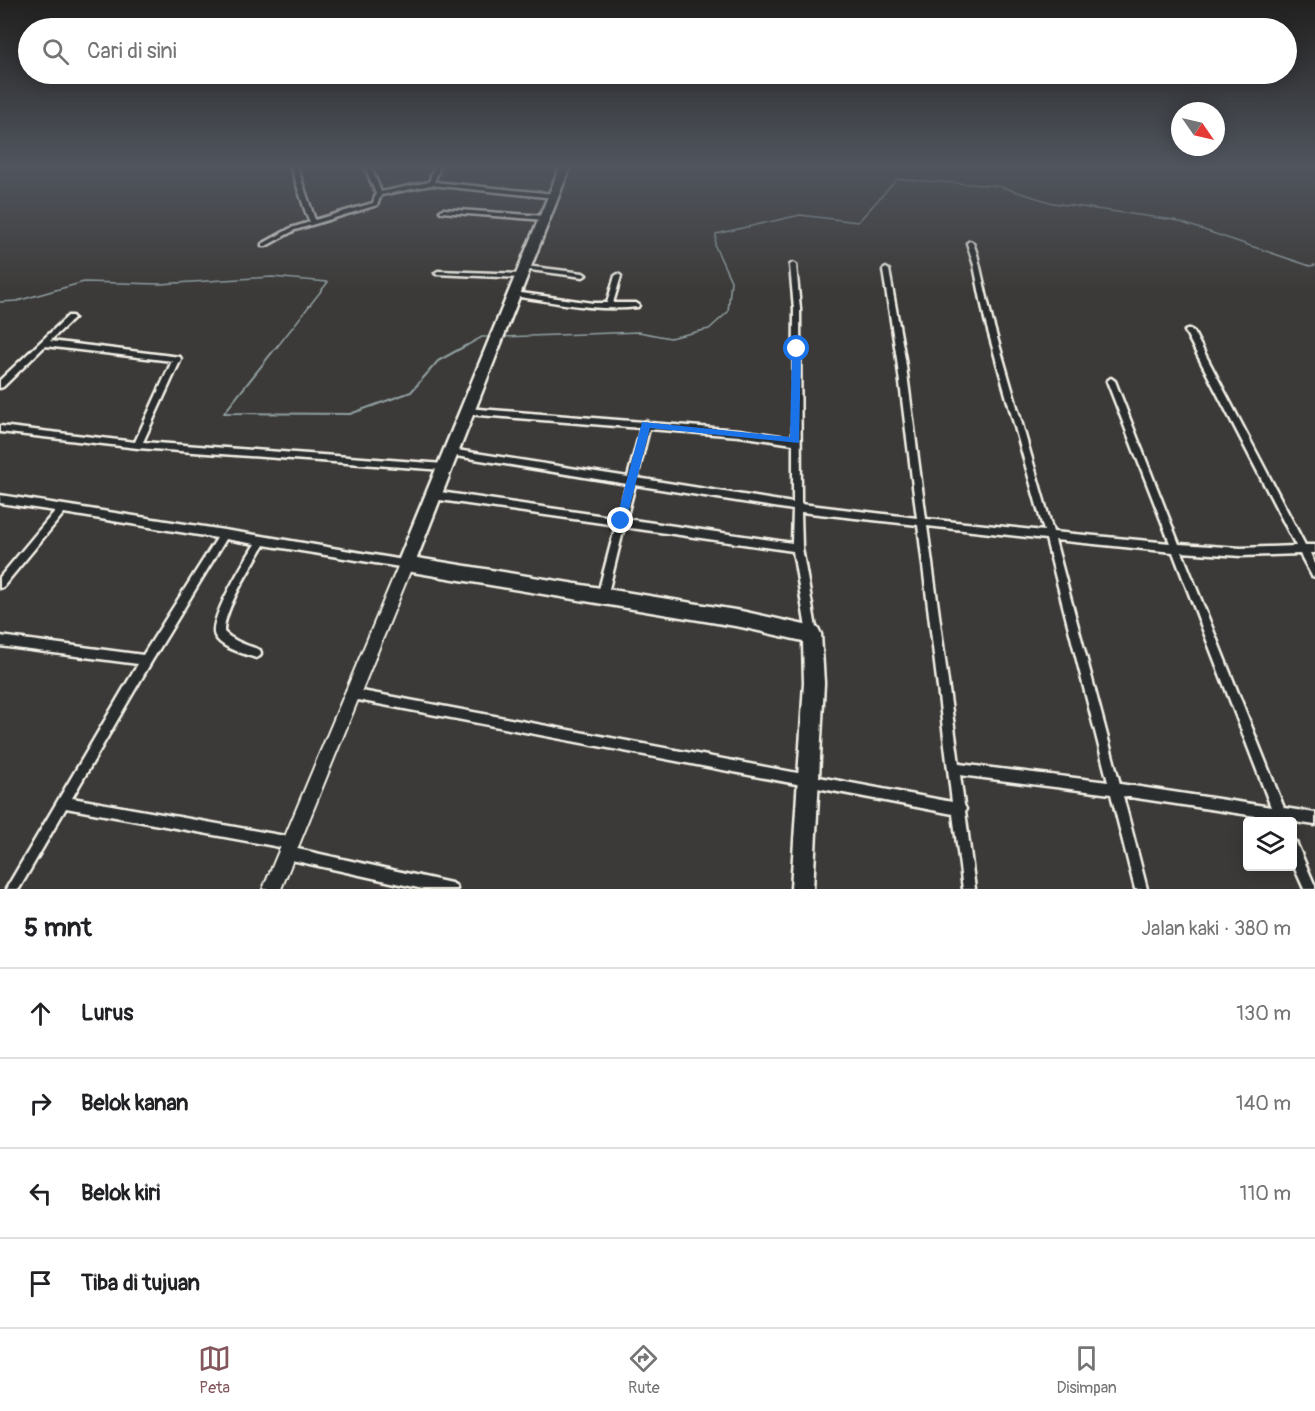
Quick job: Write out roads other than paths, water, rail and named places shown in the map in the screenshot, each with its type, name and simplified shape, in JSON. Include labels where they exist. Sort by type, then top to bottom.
[{"type":"highway","points":[[549,208],[406,564],[741,619],[812,634],[814,683],[802,889]]},
{"type":"street","points":[[306,208],[313,222]]},
{"type":"street","points":[[264,245],[284,233],[360,208]]},
{"type":"street","points":[[443,211],[545,218]]},
{"type":"street","points":[[970,243],[981,275],[986,309],[1012,394],[1141,889]]},
{"type":"street","points":[[793,265],[797,309],[795,441],[797,548],[812,634]]},
{"type":"street","points":[[886,270],[901,359],[969,889]]},
{"type":"street","points":[[438,273],[523,272],[583,275]]},
{"type":"street","points":[[609,306],[618,276]]},
{"type":"street","points":[[514,294],[609,306],[636,305]]},
{"type":"street","points":[[0,385],[70,318]]},
{"type":"street","points":[[1189,331],[1315,573]]},
{"type":"street","points":[[43,343],[177,359],[138,445]]},
{"type":"street","points":[[1111,381],[1178,548],[1281,817]]},
{"type":"street","points":[[466,411],[646,424],[795,441]]},
{"type":"street","points":[[602,597],[646,424]]},
{"type":"street","points":[[0,429],[138,445],[447,460],[632,480],[796,507],[1178,548],[1241,552],[1315,549]]},
{"type":"street","points":[[433,495],[797,548]]},
{"type":"street","points":[[0,499],[406,564],[272,889]]},
{"type":"street","points":[[0,584],[63,508]]},
{"type":"street","points":[[12,889],[146,660],[224,534]]},
{"type":"street","points":[[256,653],[231,643],[220,635],[218,629],[223,613],[262,540]]},
{"type":"street","points":[[0,641],[146,660]]},
{"type":"street","points":[[351,694],[960,809]]},
{"type":"street","points":[[955,769],[1114,789],[1275,817]]},
{"type":"street","points":[[64,802],[289,848],[451,889]]},
{"type":"street","points":[[1297,818],[1315,819]]},
{"type":"street","points":[[1297,856],[1310,889]]},
{"type":"waterway","points":[[502,337],[639,332],[670,338],[709,329],[728,312],[731,281],[715,246],[716,234],[800,215],[858,222],[870,208]]},
{"type":"waterway","points":[[1092,208],[1174,220],[1310,266],[1315,265]]},
{"type":"waterway","points":[[0,302],[17,301],[84,282],[160,284],[272,277],[328,282],[277,347]]},
{"type":"waterway","points":[[464,347],[482,337],[493,337]]},
{"type":"waterway","points":[[278,345],[224,413],[350,414],[411,392],[438,361],[467,345]]}]
